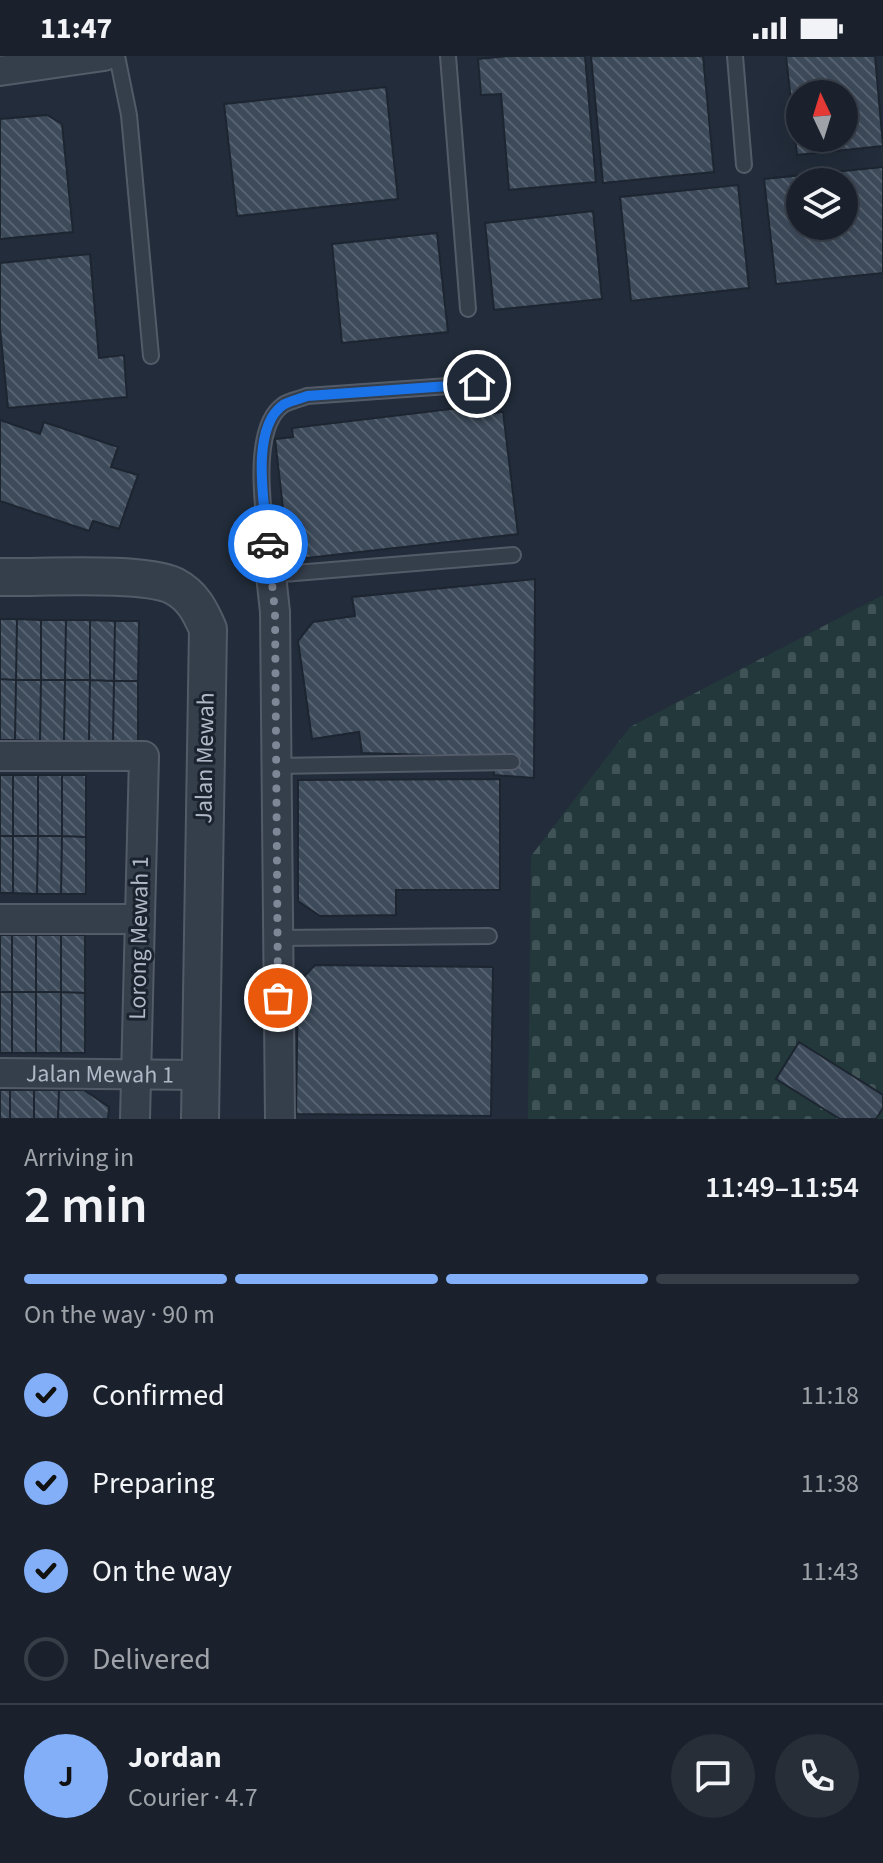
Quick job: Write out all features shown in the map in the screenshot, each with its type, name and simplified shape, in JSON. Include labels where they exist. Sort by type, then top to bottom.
[{"type":"street","points":[[0,71],[104,56]]},
{"type":"street","points":[[271,575],[275,612],[280,1119]]},
{"type":"street","name":"Jalan Mewah","points":[[0,577],[143,579],[174,586],[197,603],[208,629],[200,1119]]},
{"type":"street","name":"Lorong Mewah 1","points":[[0,756],[144,756],[135,1119]]},
{"type":"street","points":[[0,919],[139,919]]},
{"type":"street","name":"Jalan Mewah 1","points":[[0,1073],[200,1075]]},
{"type":"lane","points":[[117,56],[129,115],[151,356]]},
{"type":"lane","points":[[448,56],[468,309]]},
{"type":"lane","points":[[735,56],[744,165]]},
{"type":"lane","points":[[477,384],[307,396],[283,405],[269,422],[263,445],[271,575],[513,555]]},
{"type":"lane","points":[[276,766],[512,762]]},
{"type":"lane","points":[[277,938],[489,936]]},
{"type":"green space","points":[[883,595],[883,1119],[528,1119],[531,856],[630,727]]},
{"type":"building","points":[[585,56],[596,182],[509,190],[501,94],[481,95],[478,59]]},
{"type":"building","points":[[591,56],[703,56],[714,172],[603,183]]},
{"type":"building","points":[[786,56],[875,56],[883,146],[858,149],[858,80],[789,80]]},
{"type":"building","points":[[386,87],[398,199],[237,216],[224,104]]},
{"type":"building","points":[[47,115],[62,124],[73,232],[0,239],[0,119]]},
{"type":"building","points":[[797,152],[826,152],[797,155]]},
{"type":"building","points":[[883,167],[883,273],[776,284],[764,179],[786,177],[786,240],[858,240],[858,170]]},
{"type":"building","points":[[738,185],[749,288],[631,301],[620,197]]},
{"type":"building","points":[[593,211],[602,299],[494,310],[485,223]]},
{"type":"building","points":[[437,233],[448,332],[342,343],[332,244]]},
{"type":"building","points":[[90,254],[99,358],[124,355],[127,397],[8,408],[0,328],[0,263]]},
{"type":"building","points":[[484,405],[485,414],[503,412],[518,534],[289,560],[275,439],[293,437],[292,428]]},
{"type":"building","points":[[0,420],[40,434],[44,422],[118,447],[111,467],[138,475],[119,529],[93,521],[89,531],[0,501]]},
{"type":"building","points":[[535,579],[534,778],[494,775],[493,757],[362,753],[359,732],[312,739],[298,641],[313,622],[355,616],[352,597]]},
{"type":"building","points":[[0,619],[17,619],[16,680],[0,679]]},
{"type":"building","points":[[17,619],[41,620],[41,680],[16,680]]},
{"type":"building","points":[[41,620],[66,620],[65,680],[41,680]]},
{"type":"building","points":[[66,620],[90,620],[90,680],[65,680]]},
{"type":"building","points":[[90,620],[115,621],[114,681],[90,680]]},
{"type":"building","points":[[115,621],[139,621],[138,681],[114,681]]},
{"type":"building","points":[[0,679],[16,680],[15,740],[0,740]]},
{"type":"building","points":[[16,680],[41,680],[40,741],[15,740]]},
{"type":"building","points":[[41,680],[65,680],[64,741],[40,741]]},
{"type":"building","points":[[65,680],[90,680],[89,741],[64,741]]},
{"type":"building","points":[[90,680],[114,681],[113,741],[89,741]]},
{"type":"building","points":[[114,681],[138,681],[138,742],[113,741]]},
{"type":"building","points":[[0,775],[13,775],[13,836],[0,836]]},
{"type":"building","points":[[13,775],[38,775],[38,836],[13,836]]},
{"type":"building","points":[[38,775],[62,775],[62,836],[38,836]]},
{"type":"building","points":[[62,775],[86,775],[86,837],[62,836]]},
{"type":"building","points":[[500,779],[500,890],[396,890],[396,915],[320,916],[298,901],[298,780]]},
{"type":"building","points":[[0,836],[13,836],[13,893],[0,893]]},
{"type":"building","points":[[13,836],[38,836],[37,894],[13,893]]},
{"type":"building","points":[[38,836],[62,836],[61,894],[37,894]]},
{"type":"building","points":[[62,836],[86,837],[86,894],[61,894]]},
{"type":"building","points":[[0,935],[12,935],[12,992],[0,992]]},
{"type":"building","points":[[12,935],[36,935],[36,992],[12,992]]},
{"type":"building","points":[[36,935],[61,935],[61,992],[36,992]]},
{"type":"building","points":[[61,935],[85,935],[85,993],[61,992]]},
{"type":"building","points":[[315,965],[493,967],[491,1116],[296,1114],[298,983]]},
{"type":"building","points":[[0,992],[12,992],[12,1053],[0,1053]]},
{"type":"building","points":[[12,992],[36,992],[36,1053],[12,1053]]},
{"type":"building","points":[[36,992],[61,992],[61,1053],[36,1053]]},
{"type":"building","points":[[61,992],[85,993],[85,1053],[61,1053]]},
{"type":"building","points":[[799,1042],[883,1095],[883,1108],[876,1119],[840,1119],[776,1079]]},
{"type":"building","points":[[0,1090],[10,1090],[10,1119],[0,1119]]},
{"type":"building","points":[[10,1090],[34,1090],[34,1119],[10,1119]]},
{"type":"building","points":[[34,1090],[59,1090],[58,1119],[34,1119]]},
{"type":"building","points":[[59,1090],[84,1090],[109,1107],[108,1119],[58,1119]]},
{"type":"way so far","points":[[268,544],[275,612],[278,998]]},
{"type":"route","points":[[268,544],[263,445],[269,422],[283,405],[307,396],[477,384]]}]
